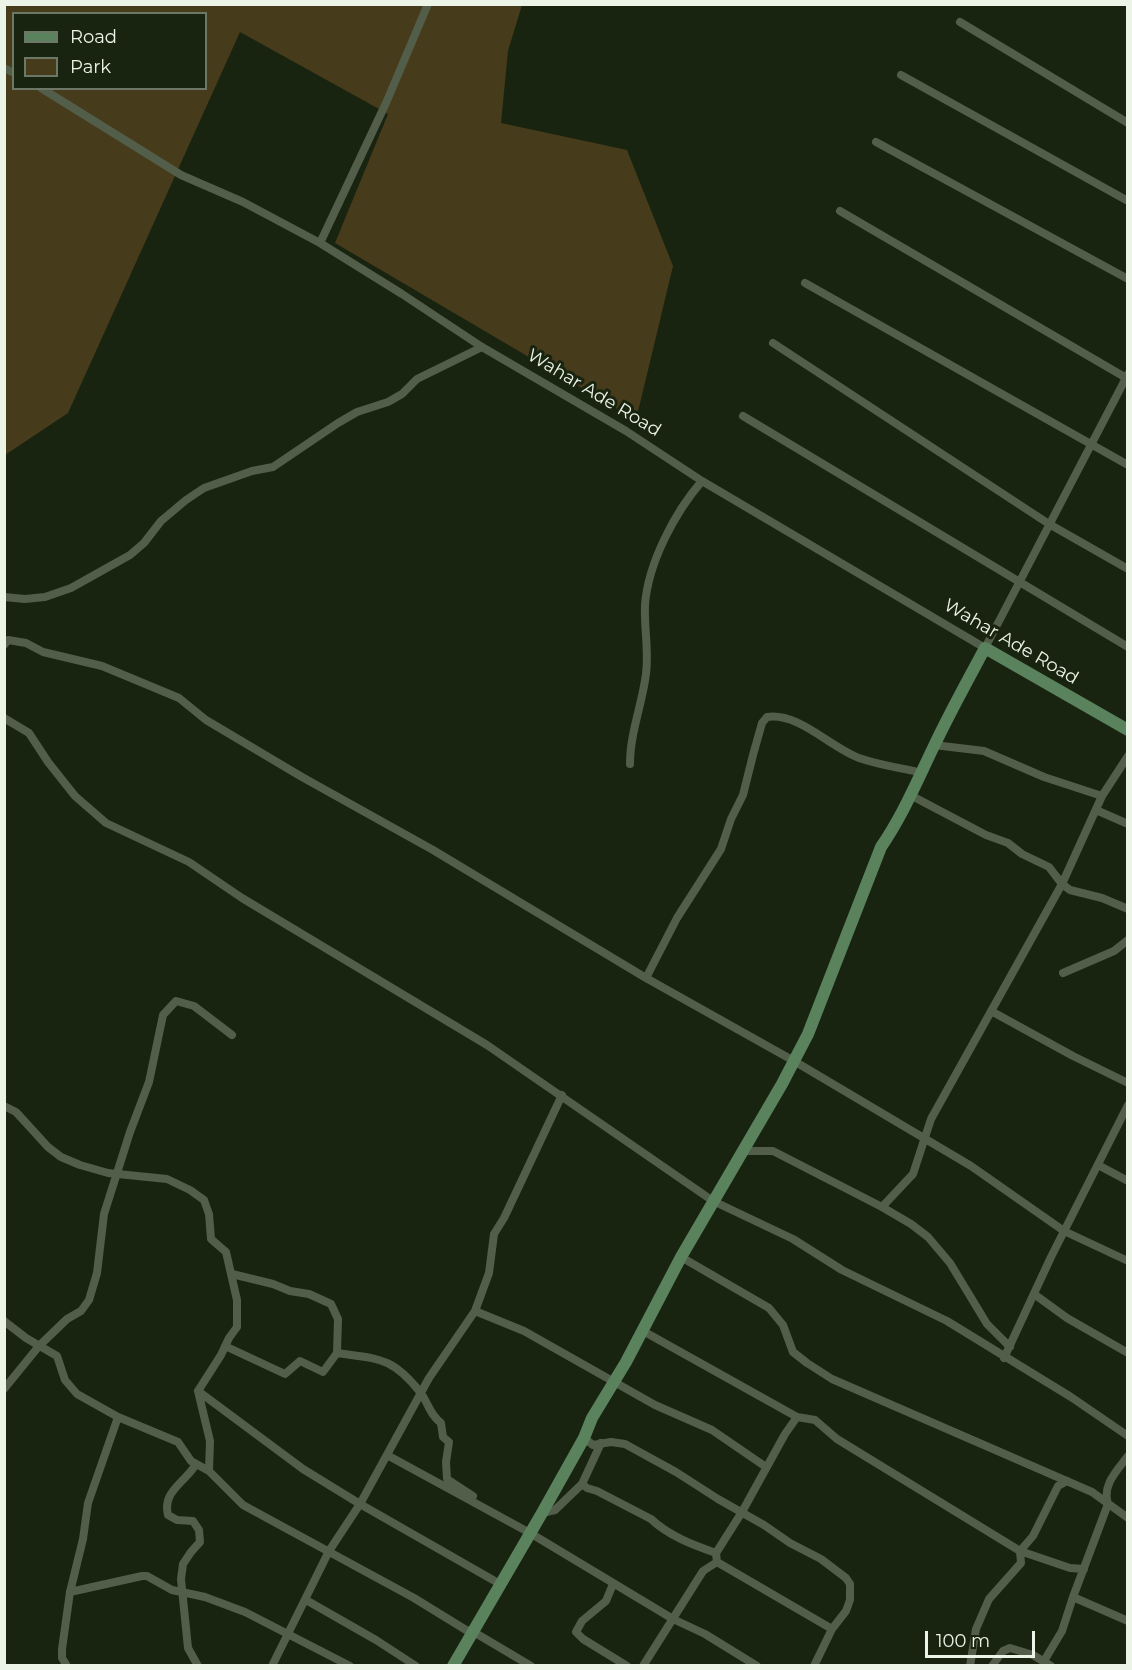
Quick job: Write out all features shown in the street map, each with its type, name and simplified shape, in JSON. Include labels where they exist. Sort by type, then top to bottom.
[{"type":"street","points":[[320,243],[386,103],[428,4]]},
{"type":"street","points":[[960,22],[1128,123]]},
{"type":"street","points":[[901,75],[1128,201]]},
{"type":"street","name":"Wahar Ade Road","points":[[44,90],[181,175],[243,202],[320,243],[482,347],[626,431],[702,481],[1128,730]]},
{"type":"street","points":[[876,142],[1128,279]]},
{"type":"street","points":[[453,1665],[542,1513],[584,1438],[592,1418],[643,1331],[681,1257],[794,1061],[808,1034],[881,847],[912,796],[934,745],[1127,377],[840,211]]},
{"type":"street","points":[[805,283],[1128,465]]},
{"type":"street","points":[[773,343],[1049,524],[1128,569]]},
{"type":"street","points":[[4,597],[45,597],[71,588],[130,555],[144,543],[161,520],[204,488],[252,471],[273,467],[357,412],[388,402],[402,394],[417,379],[482,347]]},
{"type":"street","points":[[744,416],[1128,647]]},
{"type":"street","points":[[630,764],[632,734],[644,693],[647,670],[645,606],[652,571],[672,525],[702,481]]},
{"type":"street","points":[[4,645],[8,640],[26,643],[43,652],[102,666],[178,698],[206,720],[302,777],[433,850],[646,978],[794,1061],[971,1166],[1064,1231],[1128,1261]]},
{"type":"street","points":[[646,978],[677,918],[721,849],[731,819],[743,795],[762,723],[767,717],[777,716],[791,720],[858,757],[922,773]]},
{"type":"street","points":[[4,718],[29,733],[75,796],[106,823],[189,862],[242,898],[486,1045],[562,1095],[713,1202],[793,1239],[842,1270],[947,1321],[1071,1397],[1128,1436]]},
{"type":"street","points":[[934,745],[984,752],[1044,777],[1102,796]]},
{"type":"street","points":[[882,1207],[913,1174],[931,1119],[1062,884],[1102,796],[1128,756]]},
{"type":"street","points":[[912,796],[986,835],[1008,843],[1022,854],[1049,867],[1062,884],[1070,890],[1102,898],[1128,909]]},
{"type":"street","points":[[1096,810],[1128,824]]},
{"type":"street","points":[[1063,973],[1114,951],[1128,940]]},
{"type":"street","points":[[4,1389],[39,1346],[67,1319],[81,1311],[89,1300],[97,1273],[104,1215],[149,1082],[163,1015],[176,1001],[194,1006],[232,1035]]},
{"type":"street","points":[[991,1011],[1128,1083]]},
{"type":"street","points":[[272,1665],[329,1551],[360,1504],[421,1392],[475,1311],[489,1273],[494,1234],[504,1218],[562,1095]]},
{"type":"street","points":[[1005,1358],[1064,1231],[1128,1105]]},
{"type":"street","points":[[4,1106],[16,1112],[48,1147],[61,1157],[80,1165],[116,1174],[167,1179],[204,1200],[209,1214],[211,1239],[226,1252],[237,1300],[237,1327],[198,1391],[210,1441],[209,1471]]},
{"type":"street","points":[[744,1151],[773,1151],[882,1207],[928,1238],[950,1263],[987,1324],[1010,1347]]},
{"type":"street","points":[[1098,1165],[1128,1181]]},
{"type":"street","points":[[681,1257],[770,1308],[783,1325],[793,1352],[832,1379],[1092,1492],[1128,1518]]},
{"type":"street","points":[[225,1346],[285,1374],[300,1361],[323,1372],[337,1353],[338,1319],[331,1304],[309,1294],[290,1291],[273,1284],[232,1274]]},
{"type":"street","points":[[1034,1294],[1067,1318],[1128,1353]]},
{"type":"street","points":[[475,1311],[524,1331],[655,1406],[712,1430],[766,1467]]},
{"type":"street","points":[[4,1321],[57,1356],[65,1380],[77,1394],[118,1416],[178,1442],[191,1461],[209,1471],[243,1505],[531,1665]]},
{"type":"street","points":[[643,1331],[796,1417],[815,1420],[837,1439],[1020,1551],[1070,1568],[1084,1569]]},
{"type":"street","points":[[337,1353],[376,1359],[395,1365],[421,1392],[432,1416],[441,1423],[443,1437],[449,1442],[446,1462],[447,1479],[482,1502],[488,1510]]},
{"type":"street","points":[[198,1391],[303,1469],[500,1584]]},
{"type":"street","points":[[67,1665],[62,1658],[62,1649],[70,1592],[83,1539],[88,1503],[118,1416]]},
{"type":"street","points":[[643,1665],[703,1571],[716,1557],[784,1434],[796,1417]]},
{"type":"street","points":[[584,1438],[593,1445],[625,1444],[676,1472],[790,1543],[822,1559],[846,1578],[850,1584],[850,1600],[846,1611],[832,1629],[814,1665]]},
{"type":"street","points":[[542,1513],[555,1510],[582,1484],[601,1443]]},
{"type":"street","points":[[387,1455],[530,1533],[613,1584],[757,1665]]},
{"type":"street","points":[[992,1665],[1003,1651],[1010,1648],[1047,1663],[1062,1631],[1108,1504],[1105,1493],[1107,1485],[1128,1456]]},
{"type":"street","points":[[196,1464],[170,1495],[165,1506],[168,1515],[177,1520],[194,1521],[199,1530],[200,1542],[183,1564],[180,1592],[188,1648],[198,1665]]},
{"type":"street","points":[[970,1665],[976,1629],[989,1599],[1021,1563],[1020,1551],[1033,1536],[1058,1486],[1067,1481]]},
{"type":"street","points":[[582,1484],[651,1519],[670,1533],[716,1557],[832,1629]]},
{"type":"street","points":[[70,1592],[147,1576],[172,1590],[205,1597],[245,1612],[350,1665]]},
{"type":"street","points":[[613,1584],[606,1601],[582,1620],[576,1632],[583,1639],[627,1665]]},
{"type":"street","points":[[1073,1597],[1128,1622]]},
{"type":"street","points":[[306,1600],[416,1665]]},
{"type":"green space","points":[[5,5],[522,5],[508,51],[501,123],[627,150],[673,266],[636,420],[335,243],[388,114],[240,32],[68,413],[5,455]]}]
